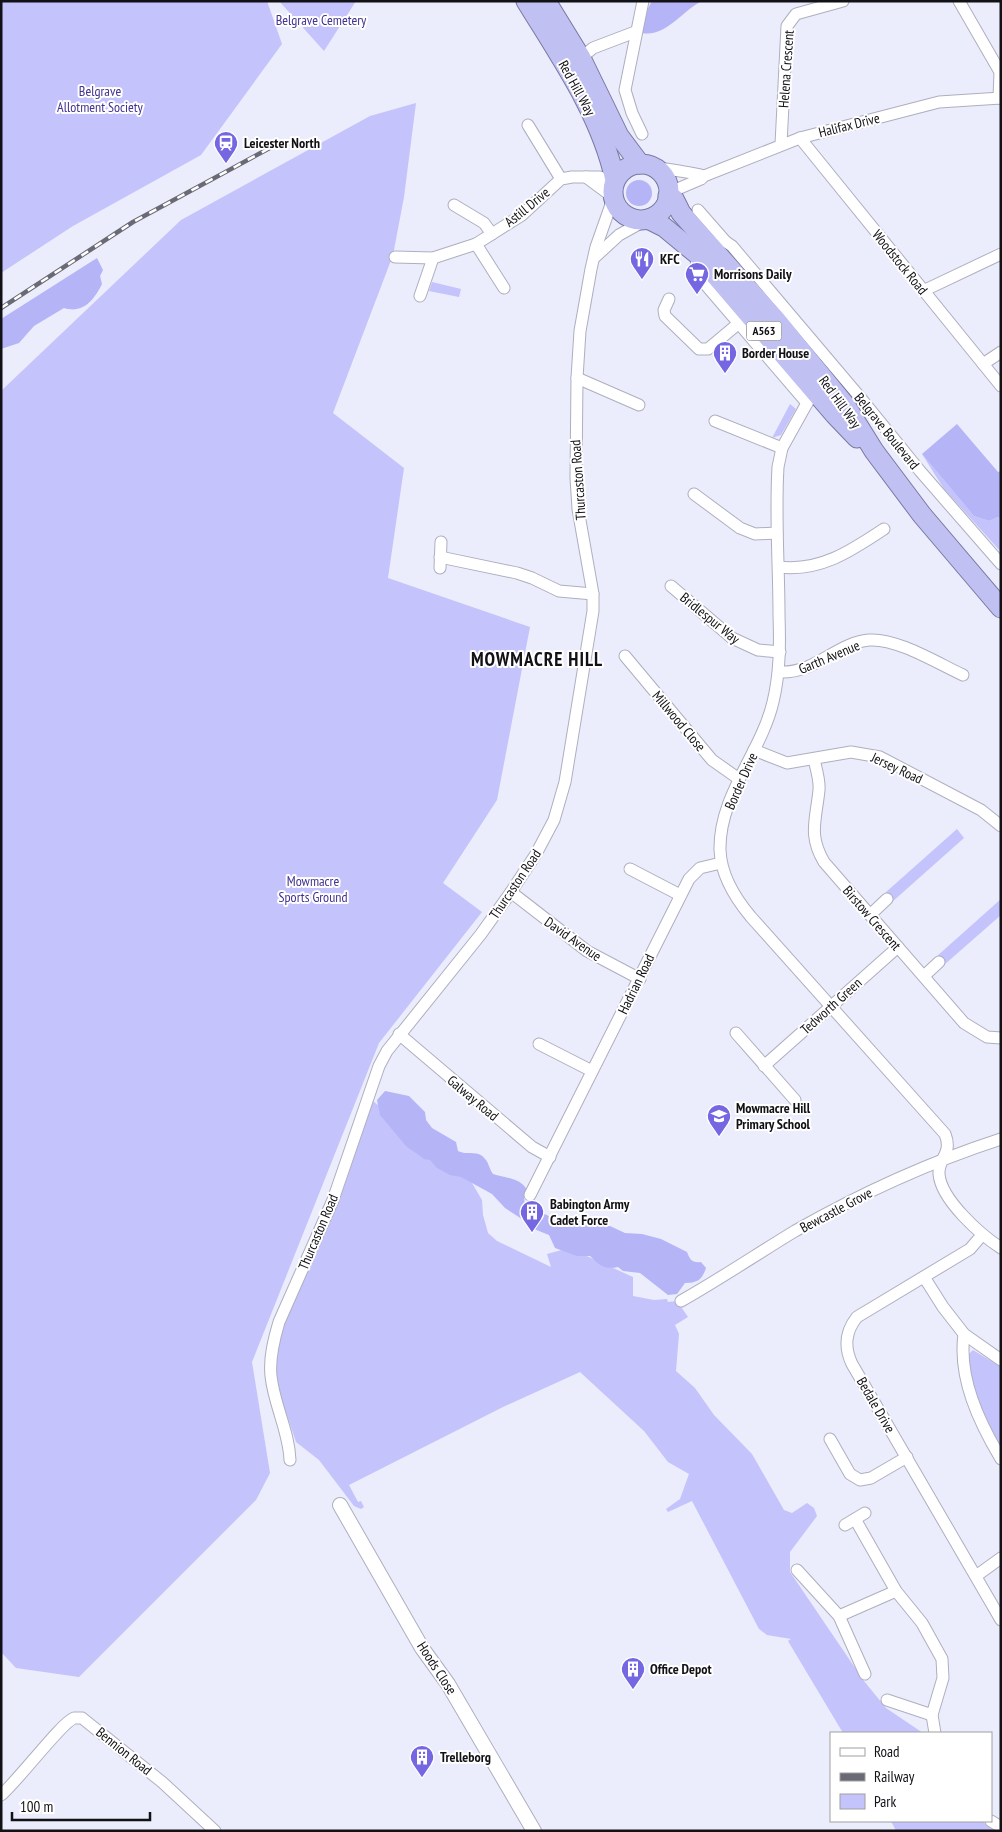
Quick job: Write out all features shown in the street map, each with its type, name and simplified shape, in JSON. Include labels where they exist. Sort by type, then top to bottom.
[{"type":"highway","name":"Red Hill Way","points":[[526,1],[564,64],[601,132],[609,153],[614,190]]},
{"type":"highway","name":"Red Hill Way","points":[[546,1],[581,58],[619,136],[648,166]]},
{"type":"highway","points":[[648,166],[664,177],[668,195],[662,211],[646,219],[637,220],[622,213],[614,190],[625,168],[648,166]]},
{"type":"highway","name":"Red Hill Way","points":[[668,195],[674,199],[681,213],[776,320],[815,390],[846,406],[874,451],[922,515],[1001,608]]},
{"type":"highway","name":"Red Hill Way","points":[[646,219],[664,227],[685,242],[712,248]]},
{"type":"street","points":[[642,1],[625,90],[632,113],[642,134]]},
{"type":"street","name":"Helena Crescent","points":[[781,144],[787,26],[796,14],[843,1]]},
{"type":"street","points":[[959,1],[1000,72],[1000,98]]},
{"type":"street","points":[[581,58],[593,48],[635,32]]},
{"type":"street","name":"Halifax Drive","points":[[668,195],[704,176],[800,138],[939,102],[1000,98]]},
{"type":"street","name":"Astill Drive","points":[[528,125],[561,179]]},
{"type":"street","name":"Woodstock Road","points":[[800,138],[1001,386]]},
{"type":"street","points":[[648,166],[704,176]]},
{"type":"street","name":"Astill Drive","points":[[394,258],[433,258],[476,244],[522,215],[561,179],[586,177],[614,190]]},
{"type":"street","points":[[595,257],[596,247],[614,190]]},
{"type":"street","name":"Astill Drive","points":[[454,206],[484,223],[492,234]]},
{"type":"street","name":"Belgrave Boulevard","points":[[698,210],[712,248],[1001,564]]},
{"type":"street","points":[[595,257],[620,235],[646,219]]},
{"type":"street","points":[[476,244],[504,288]]},
{"type":"street","points":[[712,248],[695,271],[739,323],[815,390]]},
{"type":"street","points":[[923,291],[1001,254]]},
{"type":"street","name":"Thurcaston Road","points":[[290,1460],[289,1447],[271,1375],[274,1338],[279,1322],[334,1200],[379,1066],[398,1034],[480,934],[536,854],[554,820],[565,782],[593,611],[593,594],[578,509],[576,478],[580,331],[595,257]]},
{"type":"street","points":[[420,296],[433,258]]},
{"type":"street","points":[[669,299],[664,310],[665,316],[698,350],[708,349],[739,323]]},
{"type":"street","points":[[983,364],[1001,352]]},
{"type":"street","points":[[578,378],[639,405]]},
{"type":"street","name":"Border Drive","points":[[815,390],[782,448],[778,467],[779,672],[767,723],[739,779],[723,821],[720,838],[722,863],[725,876],[740,903],[945,1134],[948,1142],[944,1161],[940,1169],[942,1183],[955,1205],[982,1235],[1001,1248]]},
{"type":"street","points":[[714,421],[782,448]]},
{"type":"street","points":[[694,494],[740,528],[755,534],[777,533]]},
{"type":"street","points":[[779,567],[812,567],[830,561],[884,529]]},
{"type":"street","points":[[441,542],[440,563],[516,573],[532,578],[559,591],[593,594]]},
{"type":"street","name":"Bridlespur Way","points":[[673,593],[744,645],[758,650],[780,652]]},
{"type":"street","name":"Garth Avenue","points":[[779,672],[799,671],[858,643],[878,640],[892,643],[963,675]]},
{"type":"street","name":"Millwood Close","points":[[624,656],[712,760],[739,779]]},
{"type":"street","name":"Jersey Road","points":[[754,750],[787,763],[851,752],[880,758],[981,810],[1001,826]]},
{"type":"street","name":"Birstow Crescent","points":[[814,759],[819,788],[813,835],[816,848],[824,862],[970,1027],[987,1037],[1001,1038]]},
{"type":"street","name":"Hadrian Road","points":[[530,1195],[693,873],[700,868],[722,863]]},
{"type":"street","points":[[630,869],[680,896]]},
{"type":"street","name":"David Avenue","points":[[511,892],[587,951],[640,979]]},
{"type":"street","points":[[870,915],[887,899]]},
{"type":"street","name":"Tedworth Green","points":[[764,1066],[898,947]]},
{"type":"street","points":[[924,976],[939,962]]},
{"type":"street","points":[[736,1033],[795,1100]]},
{"type":"street","name":"Galway Road","points":[[398,1034],[532,1147],[550,1157]]},
{"type":"street","points":[[539,1044],[592,1071]]},
{"type":"street","name":"Bewcastle Grove","points":[[681,1301],[795,1231],[863,1195],[1001,1139]]},
{"type":"street","name":"Bedale Drive","points":[[982,1235],[970,1249],[857,1317],[852,1323],[846,1340],[848,1356],[852,1364],[1001,1620]]},
{"type":"street","points":[[924,1277],[943,1307],[964,1334],[1001,1360]]},
{"type":"street","points":[[964,1334],[962,1350],[964,1372],[983,1427],[1001,1459]]},
{"type":"street","points":[[830,1439],[850,1474],[860,1480],[871,1478],[907,1457]]},
{"type":"street","name":"Hoods Close","points":[[340,1505],[422,1648],[448,1684],[534,1831]]},
{"type":"street","points":[[855,1519],[896,1591],[922,1623],[942,1659],[943,1678],[932,1715],[935,1732]]},
{"type":"street","points":[[976,1576],[1001,1558]]},
{"type":"street","points":[[797,1570],[840,1616],[864,1674]]},
{"type":"street","points":[[840,1616],[896,1591]]},
{"type":"street","points":[[887,1700],[932,1715]]},
{"type":"street","name":"Bennion Road","points":[[1,1795],[21,1776],[57,1733],[74,1718],[82,1718],[185,1801],[215,1831]]},
{"type":"green space","name":"Belgrave Allotment Society","points":[[1,1],[267,1],[282,44],[201,155],[73,226],[1,273]]},
{"type":"green space","name":"Belgrave Cemetery","points":[[279,1],[356,1],[324,51]]},
{"type":"green space","name":"Mowmacre Sports Ground","points":[[416,103],[404,197],[393,255],[333,413],[404,468],[388,578],[530,627],[497,800],[443,883],[482,912],[379,1043],[252,1362],[270,1473],[256,1500],[79,1677],[16,1668],[1,1652],[1,391],[181,220],[370,116]]},
{"type":"green space","points":[[432,282],[461,289],[459,297],[429,291]]},
{"type":"green space","points":[[790,404],[796,409],[781,435],[772,438]]},
{"type":"green space","points":[[922,454],[974,516],[989,521],[998,517],[1001,519],[1001,552],[944,489]]},
{"type":"green space","points":[[957,829],[964,838],[892,902],[885,893]]},
{"type":"green space","points":[[1001,899],[1001,915],[944,965],[936,957]]},
{"type":"green space","points":[[373,1101],[429,1148],[462,1166],[482,1200],[483,1215],[488,1233],[497,1241],[551,1267],[547,1254],[569,1248],[633,1277],[633,1296],[654,1300],[667,1299],[668,1302],[677,1301],[688,1317],[675,1325],[679,1334],[676,1371],[695,1388],[714,1415],[752,1454],[784,1510],[792,1513],[807,1503],[814,1508],[817,1516],[790,1552],[790,1572],[864,1681],[886,1708],[922,1732],[842,1732],[788,1641],[791,1639],[767,1635],[759,1629],[692,1501],[668,1512],[666,1509],[680,1499],[689,1474],[668,1462],[644,1431],[580,1372],[503,1407],[349,1485],[358,1502],[361,1501],[364,1507],[361,1509],[354,1506],[319,1460],[296,1442],[281,1397],[276,1370],[278,1347],[287,1314],[340,1199]]},
{"type":"green space","points":[[973,1350],[1001,1367],[1001,1453],[973,1390],[968,1355]]},
{"type":"green space","points":[[892,1822],[983,1822],[994,1831],[896,1831]]},
{"type":"shaded area","points":[[652,1],[702,1],[666,27],[650,33],[642,33],[642,19]]},
{"type":"shaded area","points":[[639,180],[648,184],[652,193],[648,202],[639,206],[630,202],[626,193],[630,184]]},
{"type":"shaded area","points":[[97,258],[103,270],[100,276],[102,284],[87,304],[77,309],[64,308],[34,326],[19,343],[1,349],[1,319]]},
{"type":"shaded area","points":[[957,424],[998,472],[1001,471],[1001,519],[998,517],[989,521],[974,516],[922,454]]},
{"type":"shaded area","points":[[385,1091],[409,1096],[425,1112],[426,1120],[432,1128],[456,1142],[458,1151],[479,1154],[486,1161],[493,1174],[521,1183],[527,1190],[524,1198],[526,1211],[530,1209],[547,1215],[559,1224],[570,1224],[574,1220],[584,1220],[610,1226],[625,1233],[642,1234],[661,1239],[687,1252],[693,1261],[701,1262],[706,1268],[703,1275],[696,1281],[685,1283],[677,1294],[668,1295],[640,1273],[623,1271],[618,1267],[606,1267],[590,1256],[577,1256],[555,1248],[549,1235],[534,1229],[505,1208],[492,1194],[461,1177],[450,1175],[437,1168],[430,1160],[424,1159],[406,1146],[380,1115],[377,1100]]},
{"type":"railway","points":[[1,308],[133,222],[279,143]]},
{"type":"place","name":"Leicester North","points":[[226,164]]},
{"type":"place","name":"KFC","points":[[642,280]]},
{"type":"place","name":"Morrisons Daily","points":[[697,295]]},
{"type":"place","name":"Border House","points":[[725,374]]},
{"type":"place","name":"Mowmacre Hill Primary School","points":[[719,1137]]},
{"type":"place","name":"Babington Army Cadet Force","points":[[532,1233]]},
{"type":"place","name":"Office Depot","points":[[633,1690]]},
{"type":"place","name":"Trelleborg","points":[[422,1778]]},
{"type":"district","name":"MOWMACRE HILL","points":[[537,659]]}]
